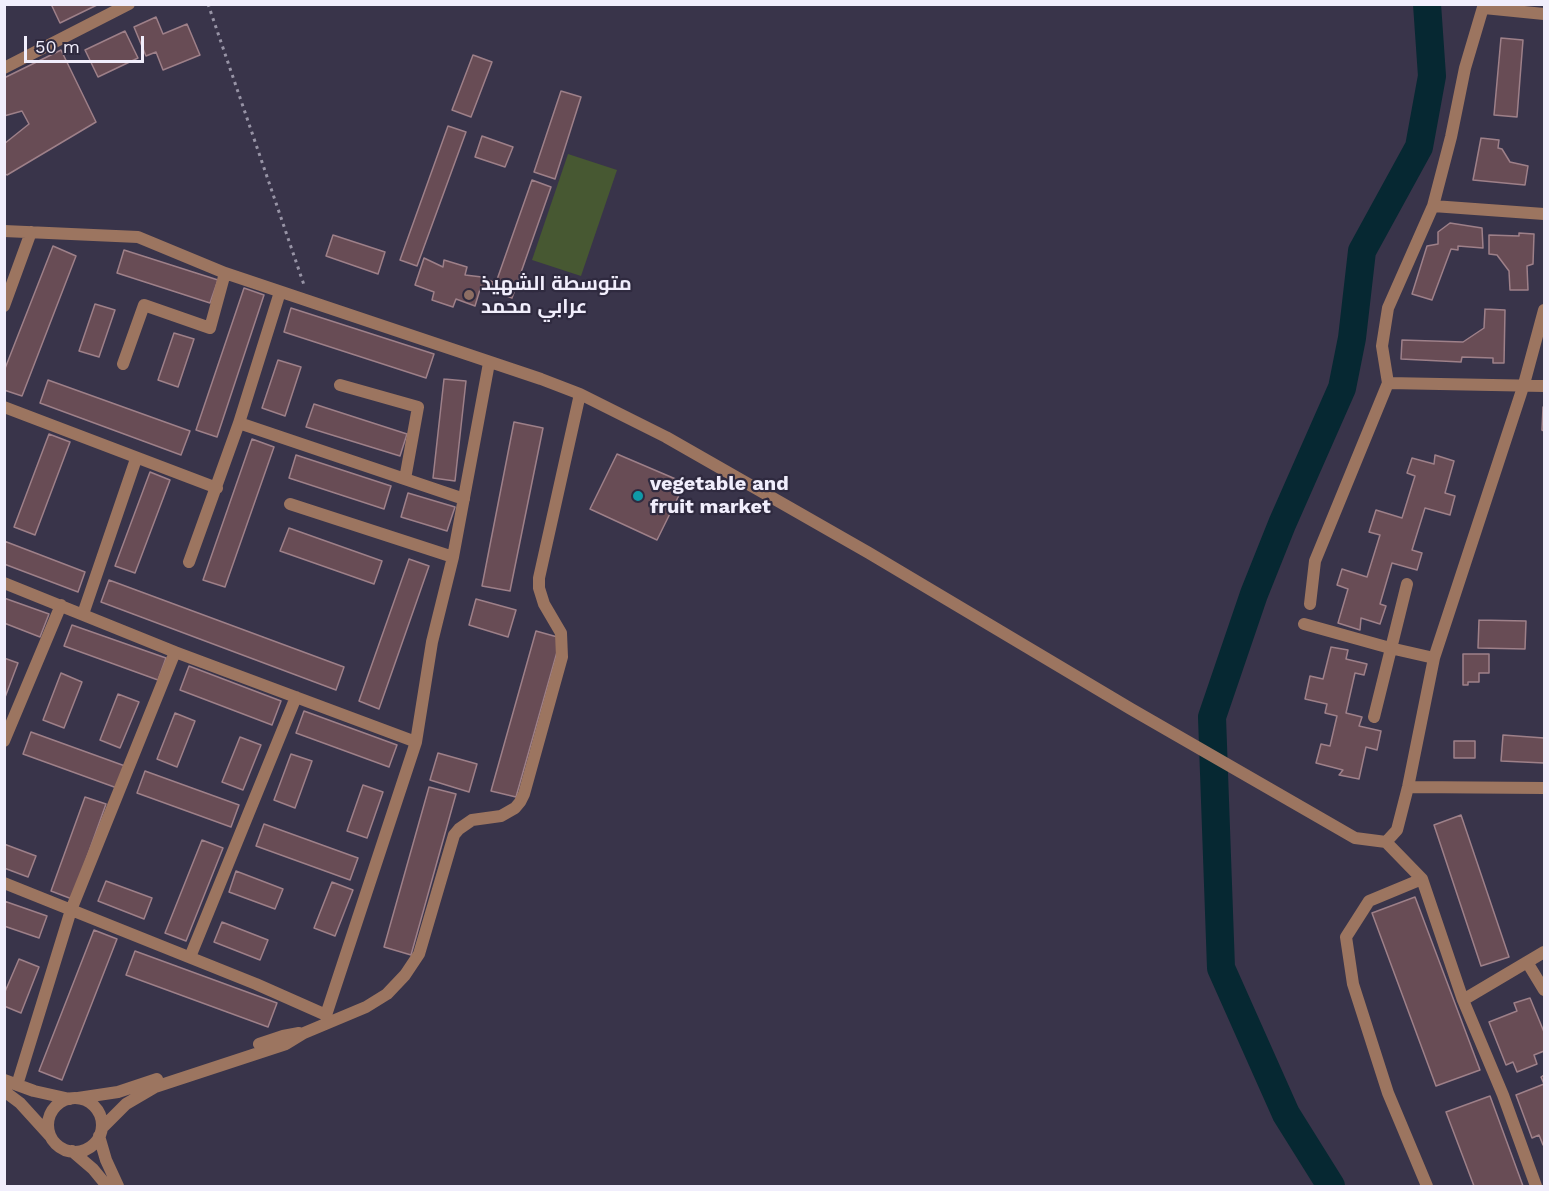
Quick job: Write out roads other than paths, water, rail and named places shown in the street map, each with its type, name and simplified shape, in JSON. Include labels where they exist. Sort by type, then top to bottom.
[{"type":"street","points":[[4,68],[129,4]]},
{"type":"street","points":[[1310,604],[1315,561],[1388,383],[1382,346],[1389,308],[1433,206],[1451,137],[1465,68],[1484,6],[1545,14]]},
{"type":"street","points":[[1433,206],[1545,214]]},
{"type":"street","points":[[4,231],[138,237],[225,273],[579,394],[666,437],[869,553],[962,610],[1355,838],[1386,842],[1422,879],[1463,1000],[1503,1095],[1536,1186]]},
{"type":"street","points":[[4,306],[31,232]]},
{"type":"street","points":[[123,364],[144,305],[210,328],[225,273]]},
{"type":"street","points":[[189,562],[239,423],[280,292]]},
{"type":"street","points":[[1386,842],[1397,830],[1434,658],[1524,384],[1545,310]]},
{"type":"street","points":[[4,883],[190,957],[326,1015],[416,742],[432,642],[453,557],[489,363]]},
{"type":"street","points":[[1388,383],[1545,386]]},
{"type":"street","points":[[340,385],[418,407],[405,479]]},
{"type":"street","points":[[4,1091],[20,1103],[64,1149],[72,1151],[88,1148],[126,1104],[155,1087],[286,1044],[304,1033],[366,1007],[397,986],[419,954],[454,835],[459,828],[472,820],[508,813],[515,808],[524,795],[562,657],[561,633],[544,604],[539,588],[539,578],[579,394]]},
{"type":"street","points":[[4,407],[217,488]]},
{"type":"street","points":[[239,423],[464,500]]},
{"type":"street","points":[[82,614],[136,459]]},
{"type":"street","points":[[290,504],[453,557]]},
{"type":"street","points":[[4,583],[176,652],[416,742]]},
{"type":"street","points":[[1374,717],[1407,584]]},
{"type":"street","points":[[4,741],[61,605]]},
{"type":"street","points":[[1304,624],[1434,658]]},
{"type":"street","points":[[17,1085],[71,910],[176,652]]},
{"type":"street","points":[[190,957],[296,697]]},
{"type":"street","points":[[1408,786],[1545,788]]},
{"type":"street","points":[[1422,879],[1369,901],[1346,938],[1353,984],[1388,1093],[1427,1186]]},
{"type":"street","points":[[1463,1000],[1545,952]]},
{"type":"street","points":[[1527,962],[1545,990]]},
{"type":"street","points":[[52,1138],[48,1122],[51,1113],[55,1107],[74,1098],[118,1092],[283,1036],[304,1033]]},
{"type":"street","points":[[4,1080],[86,1100],[99,1112],[106,1160],[114,1186]]},
{"type":"street","points":[[72,1151],[114,1186]]},
{"type":"waterway","points":[[1331,1186],[1286,1114],[1221,968],[1212,717],[1254,594],[1342,388],[1352,338],[1362,251],[1419,147],[1432,76],[1427,4]]},
{"type":"place","name":"متوسطة الشهيذ عرابي محمد","points":[[469,295]]},
{"type":"place","name":"vegetable and fruit market","points":[[638,496]]}]
